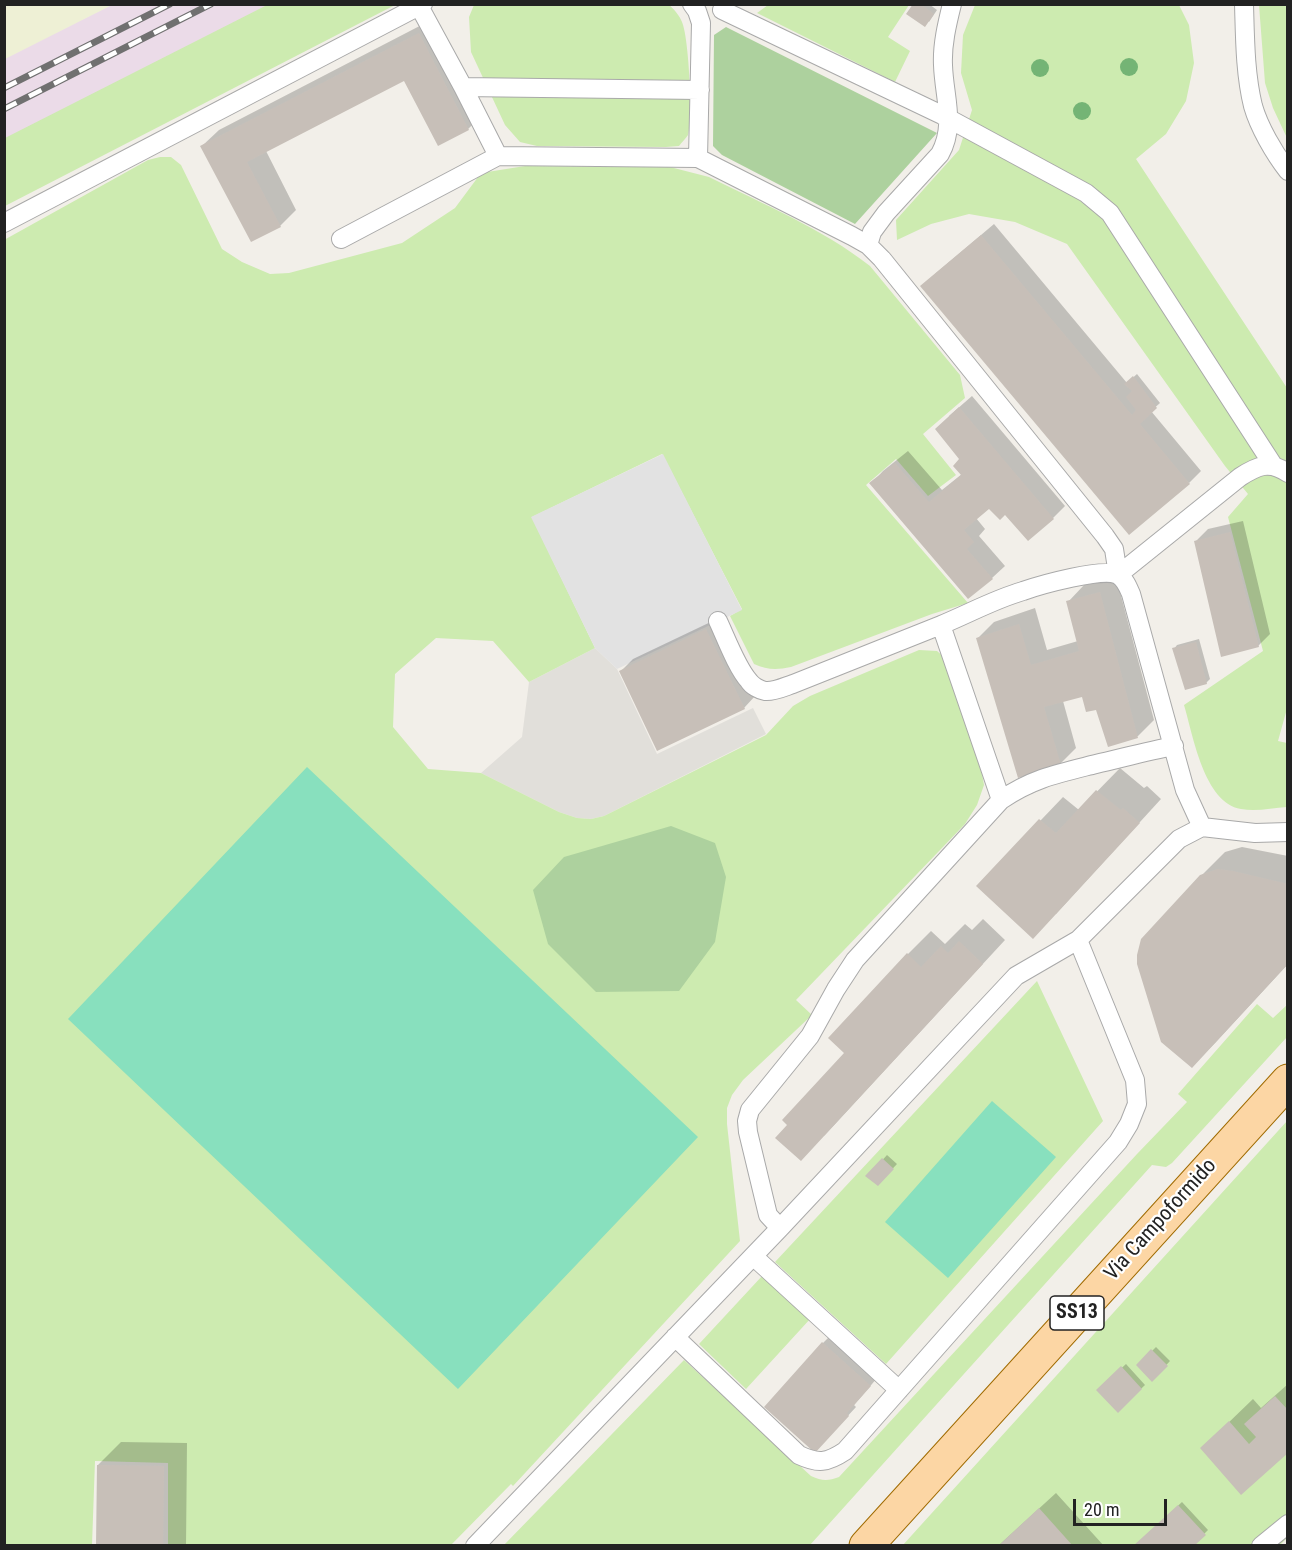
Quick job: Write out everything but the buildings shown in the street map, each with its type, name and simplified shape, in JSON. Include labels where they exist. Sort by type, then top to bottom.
[{"type":"main road","name":"Via Campoformido","points":[[866,1545],[1287,1080]]},
{"type":"lane","points":[[868,245],[872,232],[886,213],[940,154],[948,136],[949,119],[943,64],[946,26],[952,4]]},
{"type":"lane","points":[[1244,4],[1246,63],[1254,108],[1273,152],[1287,171]]},
{"type":"lane","points":[[4,223],[421,5],[498,156]]},
{"type":"lane","points":[[698,158],[701,23],[695,8],[729,7],[949,119],[1086,193],[1110,213],[1280,469]]},
{"type":"lane","points":[[463,87],[700,90]]},
{"type":"lane","points":[[341,239],[498,156],[698,158],[868,245],[882,258],[1105,536],[1114,549],[1118,575]]},
{"type":"lane","points":[[1118,575],[1239,477],[1255,467],[1280,469]]},
{"type":"lane","points":[[718,621],[749,682],[766,691],[777,690],[1022,591],[1093,574],[1118,575],[1126,583],[1131,594],[1185,790],[1202,827]]},
{"type":"lane","points":[[941,625],[1001,800]]},
{"type":"lane","points":[[780,1228],[768,1215],[748,1132],[747,1121],[750,1110],[818,1025],[836,989],[855,960],[1001,800],[1014,791],[1046,776],[1174,746]]},
{"type":"lane","points":[[475,1545],[780,1228],[1016,976],[1078,940],[1179,839],[1202,827],[1256,833],[1287,832]]},
{"type":"lane","points":[[675,1337],[799,1455],[810,1460],[823,1461],[833,1459],[845,1451],[1118,1142],[1129,1124],[1137,1104],[1135,1080],[1078,940]]},
{"type":"lane","points":[[753,1256],[899,1390]]},
{"type":"lane","points":[[1261,1545],[1287,1524]]},
{"type":"shaded area","points":[[111,5],[269,5],[5,139],[5,58]]},
{"type":"shaded area","points":[[663,454],[742,610],[617,669],[595,648],[531,517]]},
{"type":"shaded area","points":[[595,648],[617,669],[657,754],[753,708],[766,734],[604,816],[591,819],[577,818],[559,812],[481,773],[522,737],[529,682]]},
{"type":"green space","points":[[5,4],[112,4],[112,5],[5,59]]},
{"type":"green space","points":[[269,4],[395,5],[5,206],[5,138]]},
{"type":"green space","points":[[668,4],[682,22],[688,61],[689,126],[688,135],[679,146],[537,146],[520,142],[505,125],[471,52],[469,17],[474,5]]},
{"type":"green space","points":[[768,5],[909,5],[888,37],[910,51],[895,82],[757,13]]},
{"type":"green space","points":[[975,5],[1179,5],[1189,25],[1194,63],[1186,101],[1166,134],[1136,159],[1287,388],[1288,705],[1278,741],[1287,743],[1287,807],[1247,810],[1228,804],[1209,781],[1202,766],[1184,705],[1263,651],[1228,517],[1248,494],[1225,466],[1067,244],[1015,222],[969,214],[931,224],[897,240],[896,220],[959,150],[972,110],[961,73],[963,35]]},
{"type":"green space","points":[[1259,5],[1287,5],[1287,138],[1273,108],[1265,83]]},
{"type":"green space","points":[[726,27],[937,133],[855,224],[722,155],[713,146],[714,35]]},
{"type":"green space","points":[[171,157],[181,165],[222,249],[242,262],[270,274],[289,273],[402,243],[455,208],[481,173],[525,166],[670,167],[709,177],[833,240],[870,266],[960,375],[965,398],[923,434],[956,475],[928,496],[896,459],[866,485],[968,603],[932,614],[791,667],[772,669],[754,664],[730,616],[742,609],[662,454],[532,517],[595,648],[529,682],[493,641],[436,638],[395,674],[393,727],[428,769],[481,773],[559,812],[577,818],[591,819],[604,816],[766,735],[793,706],[810,696],[919,650],[937,651],[944,657],[981,768],[984,785],[977,805],[965,824],[796,1000],[812,1015],[743,1080],[732,1095],[727,1108],[727,1124],[740,1241],[513,1486],[511,1484],[451,1545],[168,1545],[168,1463],[95,1461],[92,1545],[5,1545],[4,240],[148,160]]},
{"type":"green space","points":[[307,767],[698,1137],[458,1389],[68,1019]]},
{"type":"green space","points":[[671,826],[715,843],[726,877],[715,942],[679,991],[596,992],[548,944],[533,890],[564,857]]},
{"type":"green space","points":[[1037,981],[1103,1121],[886,1364],[775,1262]]},
{"type":"green space","points":[[1257,1004],[1273,1018],[1287,1005],[1287,1037],[1172,1163],[1166,1167],[1152,1165],[810,1545],[503,1546],[684,1360],[811,1476],[825,1480],[839,1477],[1187,1102],[1178,1094]]},
{"type":"green space","points":[[992,1101],[1056,1157],[948,1278],[885,1222]]},
{"type":"green space","points":[[1287,1121],[1287,1538],[1279,1546],[902,1546]]},
{"type":"green space","points":[[763,1275],[811,1318],[746,1389],[699,1344]]},
{"type":"railway","points":[[4,88],[170,4]]},
{"type":"railway","points":[[4,109],[211,4]]}]
